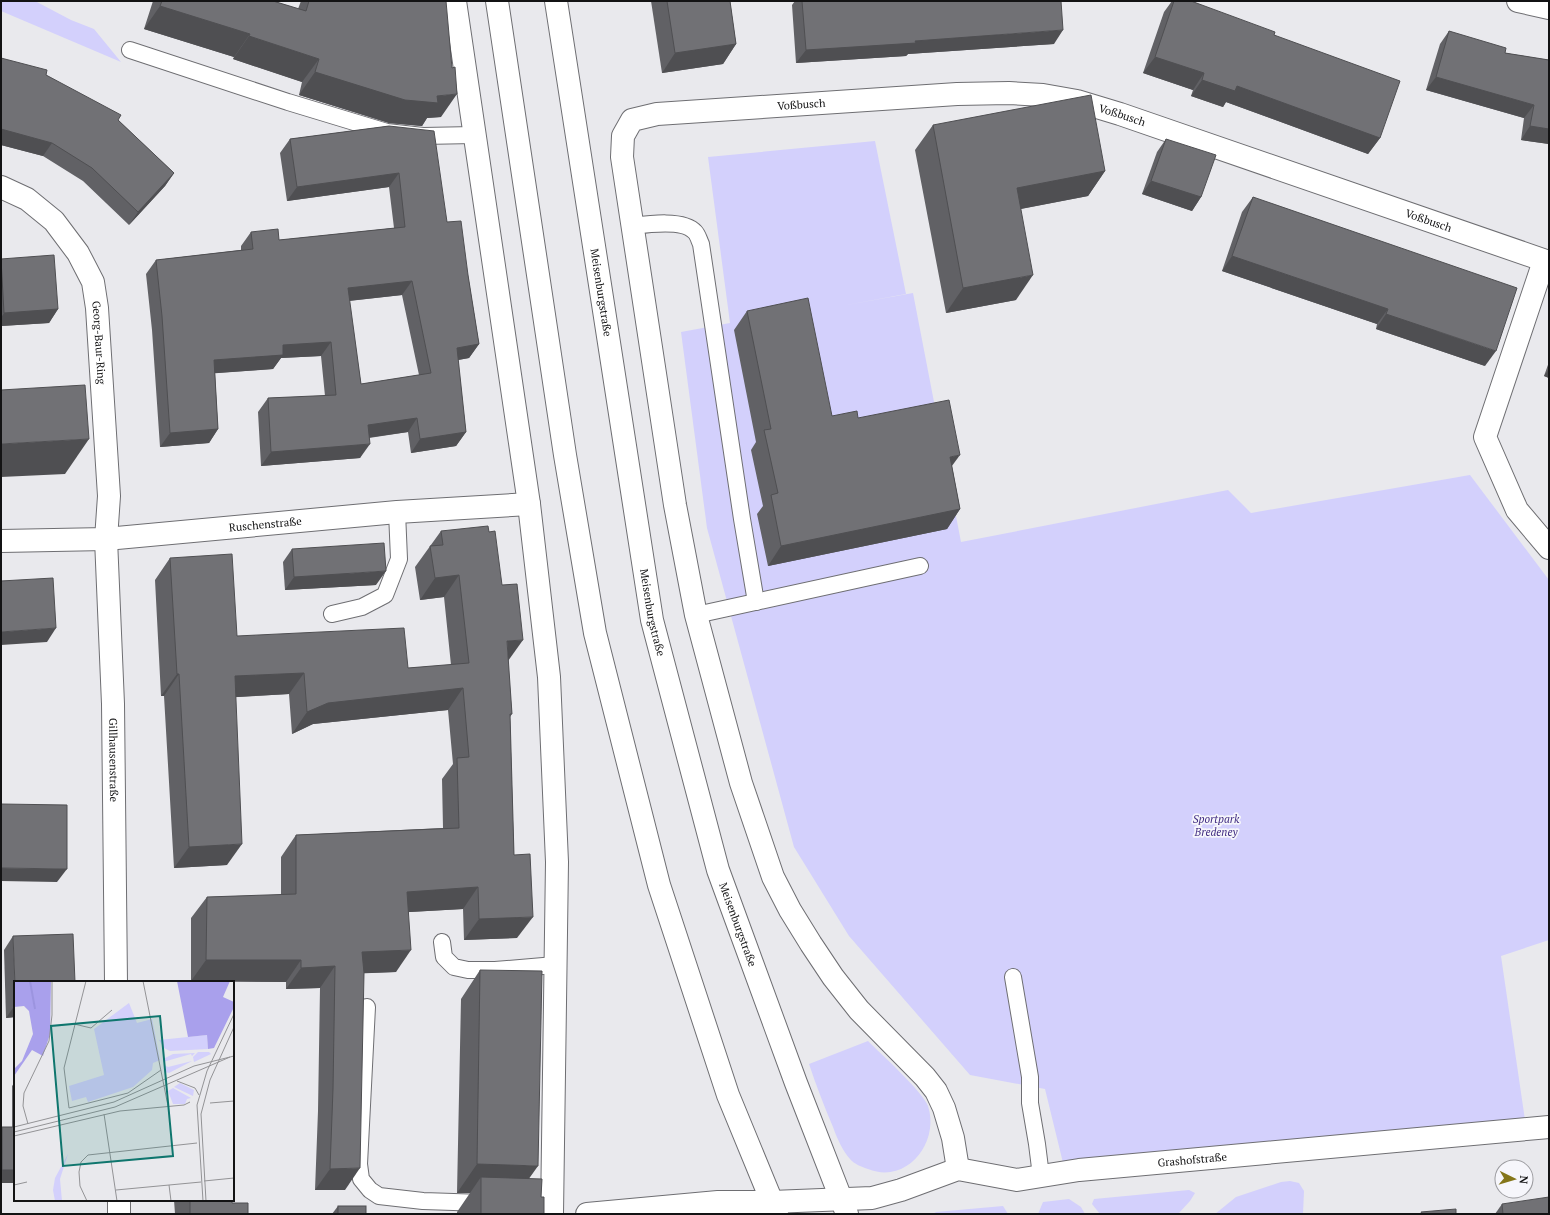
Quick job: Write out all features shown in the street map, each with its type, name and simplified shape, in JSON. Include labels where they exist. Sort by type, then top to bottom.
[{"type":"street","points":[[455,1],[530,504],[548,677],[557,862],[547,1208]]},
{"type":"street","points":[[497,1],[565,455],[595,633],[659,885],[728,1095],[774,1208]]},
{"type":"street","name":"Meisenburgstraße","points":[[556,1],[652,620],[718,870],[796,1083],[844,1207]]},
{"type":"street","points":[[1518,1],[1549,8]]},
{"type":"street","name":"Voßbusch","points":[[633,226],[622,157],[623,136],[632,120],[658,114],[957,94],[1009,93],[1043,95],[1077,102],[1120,114],[1546,262],[1485,437],[1517,510],[1549,548]]},
{"type":"street","name":"Georg-Baur-Ring","points":[[1,187],[27,199],[54,221],[78,253],[93,282],[97,308],[109,496],[106,539]]},
{"type":"street","points":[[587,1214],[718,1202],[774,1208],[844,1207],[901,1190],[958,1169],[953,1138],[944,1108],[936,1091],[925,1077],[859,1010],[833,976],[790,910],[773,877],[740,784],[696,615],[675,505],[633,226]]},
{"type":"street","name":"Ruschenstraße","points":[[1,542],[106,539],[397,512],[530,504]]},
{"type":"street","name":"Gillhausenstraße","points":[[106,539],[113,704],[116,981]]},
{"type":"street","name":"Grashofstraße","points":[[958,1169],[1017,1180],[1087,1170],[1549,1127]]},
{"type":"street","points":[[119,1201],[119,1214]]},
{"type":"lane","points":[[130,50],[288,102],[387,132],[423,136],[474,135]]},
{"type":"lane","points":[[633,226],[657,223],[679,224],[695,231],[701,244],[756,602]]},
{"type":"lane","points":[[332,614],[362,607],[385,594],[399,559],[397,512]]},
{"type":"lane","points":[[696,615],[920,566]]},
{"type":"lane","points":[[442,942],[444,957],[454,967],[468,970],[555,966]]},
{"type":"lane","points":[[1013,977],[1030,1077],[1030,1103],[1041,1176]]},
{"type":"lane","points":[[366,1007],[359,1164],[361,1179],[370,1190],[379,1196],[423,1201],[499,1203]]},
{"type":"green space","points":[[1,1],[35,1],[71,20],[94,29],[121,62],[1,11]]},
{"type":"green space","name":"Sportpark Bredeney","points":[[875,141],[906,294],[841,306],[913,293],[961,542],[1228,490],[1251,513],[1470,475],[1549,580],[1549,940],[1501,956],[1525,1120],[1065,1171],[1045,1089],[970,1075],[849,936],[794,847],[707,528],[681,332],[730,323],[708,157]]},
{"type":"green space","points":[[868,1041],[910,1083],[925,1100],[928,1106],[930,1120],[929,1133],[925,1146],[917,1157],[907,1166],[896,1171],[882,1172],[868,1169],[856,1164],[847,1155],[836,1135],[809,1064]]},
{"type":"green space","points":[[1290,1181],[1299,1183],[1304,1191],[1303,1214],[1215,1214],[1236,1197],[1281,1182]]},
{"type":"green space","points":[[1189,1190],[1195,1193],[1178,1214],[1100,1214],[1092,1204],[1094,1199]]},
{"type":"green space","points":[[1069,1199],[1081,1207],[1085,1214],[1038,1214],[1043,1202]]},
{"type":"green space","points":[[1003,1206],[1008,1214],[933,1214],[936,1212]]},
{"type":"building","points":[[162,1],[273,1],[306,11],[309,1],[446,1],[452,68],[455,67],[457,94],[437,96],[438,103],[405,100],[315,72],[319,59],[249,36],[250,34],[160,6]]},
{"type":"building","points":[[667,1],[730,1],[736,44],[675,53]]},
{"type":"building","points":[[802,1],[1061,1],[1063,30],[915,41],[916,43],[806,50]]},
{"type":"building","points":[[1174,1],[1191,1],[1275,32],[1274,35],[1400,81],[1380,138],[1237,86],[1235,91],[1202,80],[1204,73],[1155,57]]},
{"type":"building","points":[[1449,31],[1506,48],[1505,53],[1549,60],[1549,129],[1530,126],[1534,105],[1436,77]]},
{"type":"building","points":[[1,58],[47,70],[46,75],[121,115],[118,120],[174,173],[138,212],[92,168],[52,143],[1,129]]},
{"type":"building","points":[[1091,95],[1105,171],[1017,188],[1033,275],[963,288],[933,125]]},
{"type":"building","points":[[389,126],[434,131],[447,222],[461,221],[479,344],[457,348],[466,432],[420,439],[417,418],[368,425],[370,444],[271,452],[268,398],[336,395],[331,342],[283,345],[283,355],[214,360],[218,429],[170,433],[162,316],[156,260],[253,249],[251,232],[278,229],[279,240],[405,227],[399,173],[297,187],[290,139]],"holes":[[[412,281],[431,373],[361,384],[348,288]]]},
{"type":"building","points":[[1166,139],[1216,155],[1201,197],[1151,181]]},
{"type":"building","points":[[1253,197],[1517,288],[1496,351],[1386,314],[1388,309],[1232,256]]},
{"type":"building","points":[[54,255],[58,309],[4,313],[1,259]]},
{"type":"building","points":[[808,298],[832,416],[857,411],[858,418],[949,400],[960,455],[950,457],[960,509],[781,546],[771,495],[778,493],[764,430],[771,429],[747,311]]},
{"type":"building","points":[[85,385],[89,439],[1,444],[1,390]]},
{"type":"building","points":[[488,526],[489,532],[495,531],[502,585],[517,584],[523,640],[507,641],[512,714],[510,714],[514,855],[530,854],[533,917],[479,919],[478,887],[407,892],[411,950],[362,952],[364,973],[360,1168],[330,1169],[335,966],[301,968],[301,960],[206,960],[207,897],[296,894],[296,835],[459,828],[457,758],[469,757],[463,688],[328,703],[307,712],[304,673],[235,676],[242,844],[189,847],[179,674],[177,674],[170,558],[232,554],[237,636],[404,628],[408,668],[469,663],[459,575],[435,578],[430,546],[443,545],[441,531]]},
{"type":"building","points":[[384,543],[386,571],[294,577],[292,549]]},
{"type":"building","points":[[53,578],[56,628],[1,632],[1,581]]},
{"type":"building","points":[[1,804],[67,805],[67,869],[1,868]]},
{"type":"building","points":[[73,934],[75,981],[15,981],[13,936]]},
{"type":"building","points":[[480,970],[542,971],[538,1166],[477,1164]]},
{"type":"building","points":[[2,1127],[14,1127],[14,1170],[2,1170]]},
{"type":"building","points":[[481,1177],[542,1179],[541,1197],[544,1197],[544,1214],[481,1214]]},
{"type":"building","points":[[1549,1197],[1549,1214],[1503,1214],[1502,1204]]},
{"type":"building","points":[[190,1201],[232,1201],[232,1203],[248,1203],[248,1214],[190,1214]]},
{"type":"building","points":[[338,1206],[366,1206],[366,1214],[338,1214]]},
{"type":"building","points":[[1456,1209],[1456,1214],[1422,1214],[1421,1212]]}]
